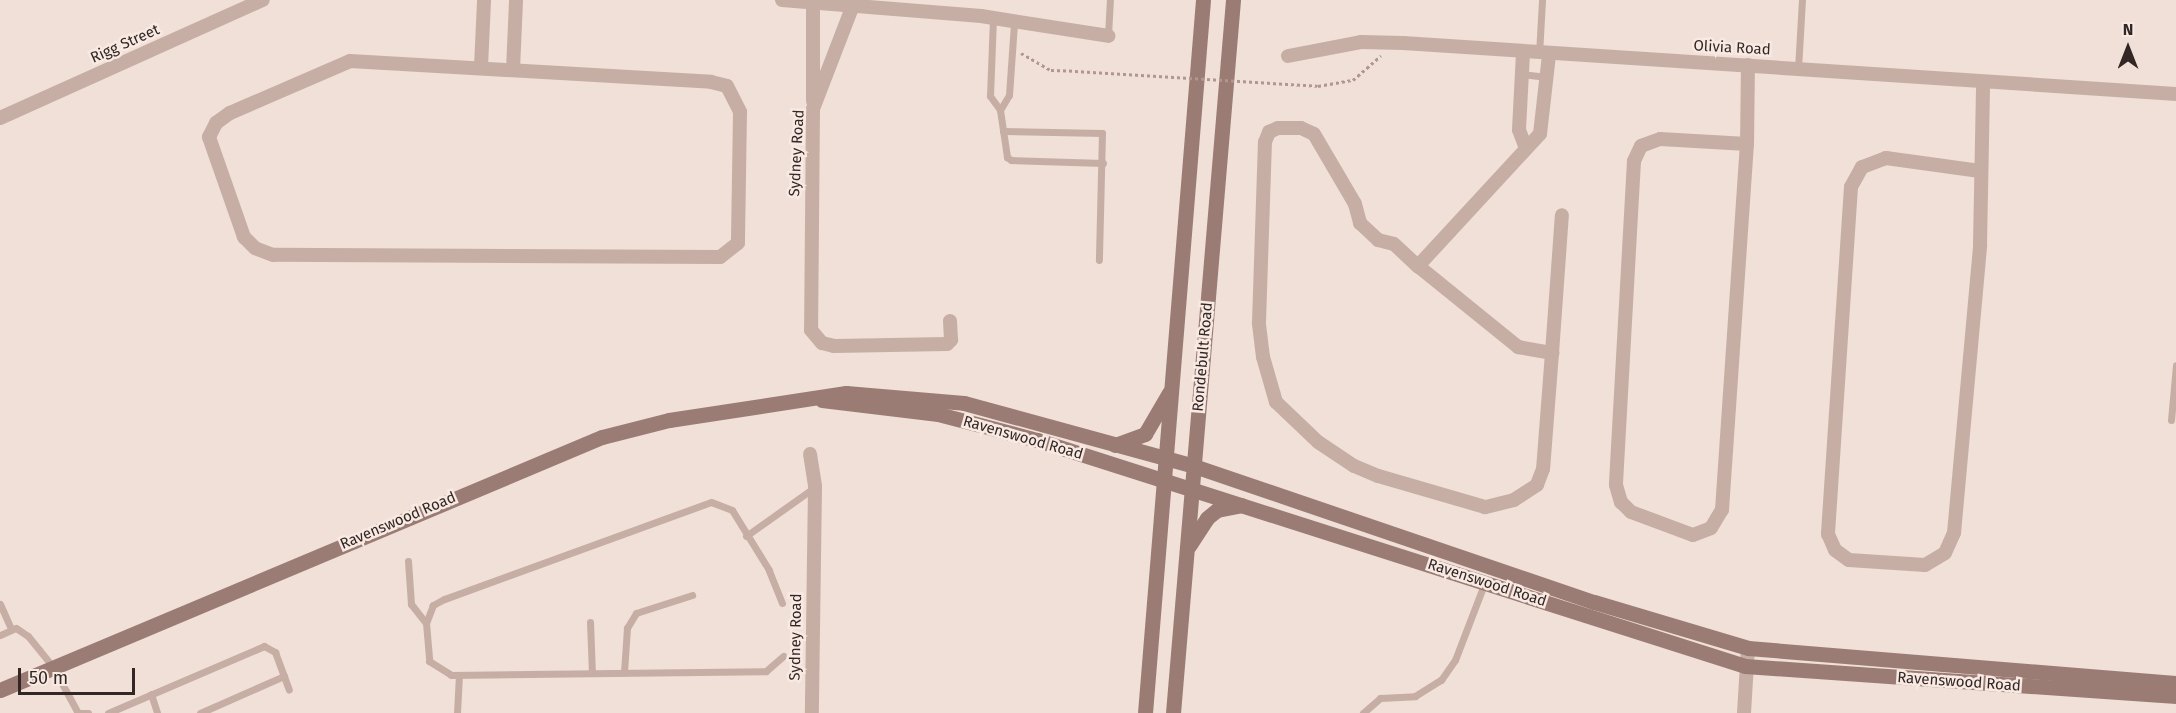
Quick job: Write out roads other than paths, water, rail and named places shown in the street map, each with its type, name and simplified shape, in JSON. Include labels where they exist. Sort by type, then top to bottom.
[{"type":"street","name":"Rigg Street","points":[[0,118],[263,0]]},
{"type":"street","points":[[481,67],[484,0]]},
{"type":"street","points":[[513,70],[516,0]]},
{"type":"street","points":[[782,0],[855,2],[993,18],[1108,36]]},
{"type":"street","name":"Rondebult Road","points":[[1145,713],[1174,384],[1203,0]]},
{"type":"street","name":"Rondebult Road","points":[[1173,713],[1233,0]]},
{"type":"street","points":[[813,2],[813,109]]},
{"type":"street","name":"Sydney Road","points":[[855,2],[813,109],[809,315],[814,337],[834,346],[947,344],[951,340],[950,321]]},
{"type":"street","name":"Olivia Road","points":[[1288,56],[1361,42],[1403,43],[1523,53],[1748,65],[2176,94]]},
{"type":"street","points":[[1523,53],[1519,130],[1525,146]]},
{"type":"street","points":[[1418,266],[1525,146],[1540,134],[1543,125],[1547,77],[1544,54]]},
{"type":"street","points":[[350,61],[481,67],[711,81],[726,86],[740,112],[738,243],[720,257],[273,255],[255,248],[244,237],[210,148],[209,137],[216,123],[230,113],[350,61]]},
{"type":"street","points":[[1747,144],[1660,139],[1641,146],[1634,161],[1616,485],[1621,502],[1631,512],[1693,535],[1711,528],[1722,510],[1747,144],[1748,65]]},
{"type":"street","points":[[1980,171],[1886,158],[1862,167],[1851,187],[1828,534],[1835,550],[1850,560],[1925,565],[1946,553],[1950,545],[1980,245],[1983,82]]},
{"type":"street","points":[[1552,353],[1518,347],[1394,244],[1378,240],[1360,223],[1334,165],[1314,134],[1301,128],[1278,128],[1269,132],[1265,142],[1259,260],[1263,357],[1276,402],[1284,414],[1354,466],[1423,492],[1485,507],[1529,492],[1537,485],[1544,469],[1562,215]]},
{"type":"street","points":[[1112,446],[1126,444],[1145,434],[1174,384]]},
{"type":"street","name":"Ravenswood Road","points":[[0,690],[602,437],[669,420],[846,393],[926,397],[1003,413],[1112,446],[1194,466],[1490,567],[1748,648],[2176,683]]},
{"type":"street","name":"Ravenswood Road","points":[[810,398],[844,405],[938,414],[978,424],[1165,484],[1248,504],[1745,666],[2176,696]]},
{"type":"street","name":"Sydney Road","points":[[810,454],[815,487],[812,713]]},
{"type":"street","points":[[1186,550],[1207,518],[1217,510],[1248,504]]},
{"type":"street","points":[[1485,582],[1490,567]]},
{"type":"street","points":[[1744,713],[1745,666],[1748,648]]},
{"type":"lane","points":[[1108,36],[1110,0]]},
{"type":"lane","points":[[1542,0],[1544,54]]},
{"type":"lane","points":[[1798,69],[1802,0]]},
{"type":"lane","points":[[993,18],[990,96],[1000,110],[1006,157],[1016,162],[1103,163]]},
{"type":"lane","points":[[1000,110],[1009,96],[1014,23]]},
{"type":"lane","points":[[1522,74],[1547,77]]},
{"type":"lane","points":[[1003,131],[1099,130],[1104,136],[1099,260]]},
{"type":"lane","points":[[2171,420],[2176,365]]},
{"type":"lane","points":[[746,536],[815,487]]},
{"type":"lane","points":[[782,603],[769,570],[732,510],[704,503],[444,599],[433,605],[426,623],[429,661],[442,672],[459,675],[766,671],[783,656]]},
{"type":"lane","points":[[408,561],[411,604],[426,623]]},
{"type":"lane","points":[[1363,713],[1380,698],[1415,696],[1441,680],[1455,660],[1485,582]]},
{"type":"lane","points":[[624,672],[627,628],[636,613],[692,595]]},
{"type":"lane","points":[[0,604],[11,629]]},
{"type":"lane","points":[[590,621],[592,672]]},
{"type":"lane","points":[[0,635],[11,629],[25,633],[53,667],[77,713],[88,713]]},
{"type":"lane","points":[[108,713],[264,646],[275,652],[289,690]]},
{"type":"lane","points":[[458,713],[459,675]]},
{"type":"lane","points":[[200,713],[284,676]]},
{"type":"lane","points":[[151,694],[157,713]]}]
